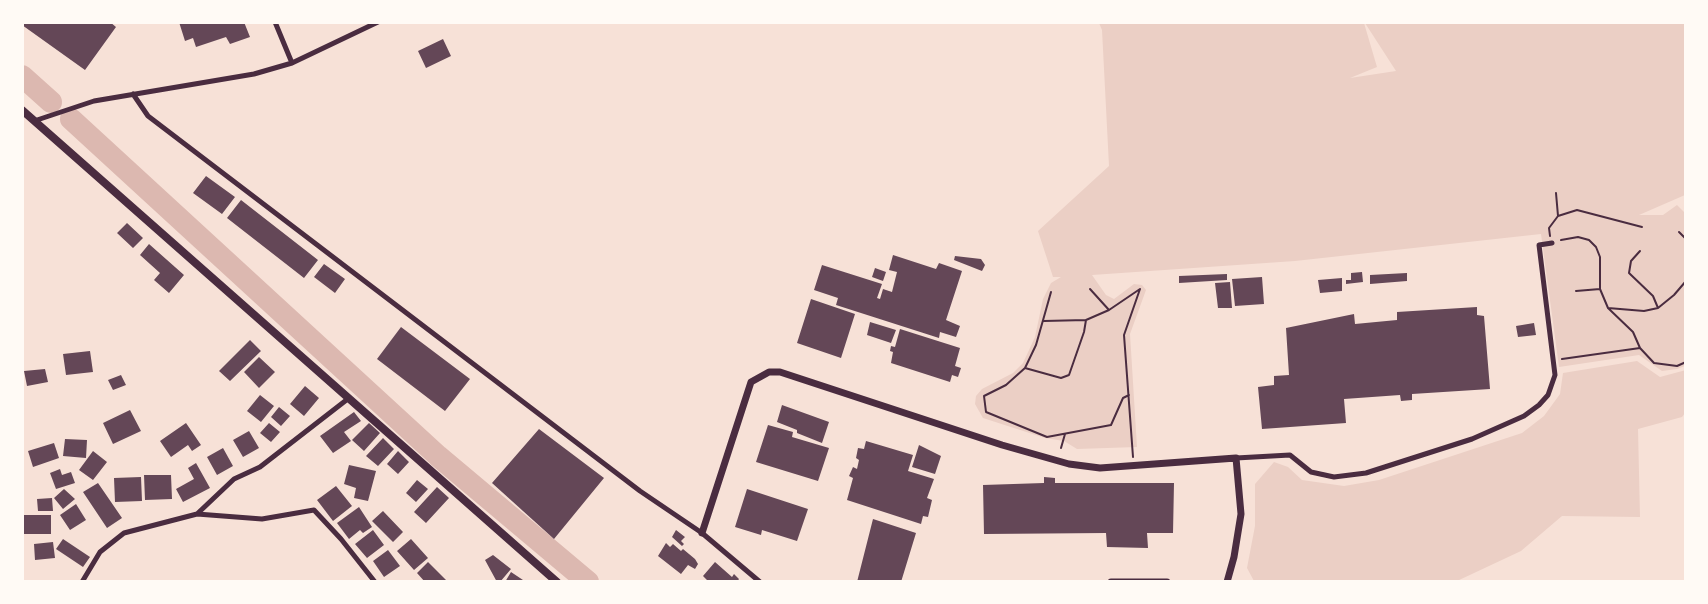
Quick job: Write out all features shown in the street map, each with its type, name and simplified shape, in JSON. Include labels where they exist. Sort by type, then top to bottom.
[{"type":"main road","points":[[22,110],[556,582]]},
{"type":"street","points":[[275,22],[292,63]]},
{"type":"street","points":[[34,121],[94,101],[254,74],[292,63],[378,22]]},
{"type":"street","points":[[133,94],[148,116],[639,491],[702,533],[760,582]]},
{"type":"street","points":[[702,533],[744,397],[751,382],[769,372],[780,372],[1042,458],[1100,468],[1290,455],[1311,472],[1334,477],[1366,473],[1472,439],[1524,416],[1548,395],[1555,375],[1539,245],[1552,243]]},
{"type":"street","points":[[1551,346],[1559,345]]},
{"type":"street","points":[[197,514],[234,479],[260,467],[349,398]]},
{"type":"street","points":[[1227,582],[1234,557],[1241,514],[1236,458]]},
{"type":"street","points":[[82,582],[100,552],[124,533],[197,514],[262,519],[314,510],[341,539],[375,582]]},
{"type":"street","points":[[1111,582],[1167,582]]},
{"type":"path","points":[[1556,193],[1558,216]]},
{"type":"path","points":[[1642,227],[1577,210],[1558,216],[1549,228],[1552,243],[1578,237],[1588,240],[1600,257],[1600,289],[1608,308],[1633,332],[1640,348],[1654,363],[1677,366],[1686,362]]},
{"type":"path","points":[[1678,232],[1686,239]]},
{"type":"path","points":[[1640,251],[1631,261],[1629,273],[1653,297],[1658,308]]},
{"type":"path","points":[[1608,308],[1644,311],[1658,308],[1665,304],[1686,280]]},
{"type":"path","points":[[1090,289],[1109,310]]},
{"type":"path","points":[[1043,321],[1086,320],[1109,310],[1140,289],[1124,335],[1134,466]]},
{"type":"path","points":[[1576,291],[1600,289]]},
{"type":"path","points":[[1051,292],[1036,345],[1025,368],[1006,385],[984,396],[986,412],[1047,437],[1111,425],[1123,398],[1129,395]]},
{"type":"path","points":[[1025,368],[1061,378],[1069,375],[1086,320]]},
{"type":"path","points":[[1553,360],[1640,348]]},
{"type":"path","points":[[1061,448],[1065,434]]},
{"type":"shaded area","points":[[1099,23],[1364,23],[1377,67],[1350,78],[1396,71],[1365,23],[1685,23],[1685,195],[1639,215],[1663,215],[1677,205],[1685,213],[1685,366],[1662,371],[1639,355],[1559,367],[1541,234],[1295,261],[1092,275],[1106,295],[1114,299],[1134,284],[1142,285],[1146,290],[1130,334],[1137,447],[1077,449],[1064,441],[1045,438],[983,418],[975,404],[976,396],[982,389],[1013,373],[1023,363],[1035,337],[1043,299],[1051,283],[1061,277],[1053,277],[1038,231],[1109,166],[1102,30]]},
{"type":"shaded area","points":[[1637,361],[1660,377],[1686,370],[1685,413],[1682,417],[1638,429],[1640,517],[1562,516],[1521,551],[1457,581],[1254,581],[1247,568],[1255,526],[1255,484],[1274,462],[1288,467],[1302,480],[1344,486],[1379,480],[1522,433],[1544,416],[1560,394],[1563,373]]},
{"type":"building","points":[[22,22],[110,22],[116,27],[85,70],[22,25]]},
{"type":"building","points":[[179,22],[244,22],[250,37],[230,44],[226,37],[196,47],[193,38],[185,41]]},
{"type":"building","points":[[443,39],[451,56],[426,68],[418,51]]},
{"type":"building","points":[[206,176],[235,197],[222,214],[193,193]]},
{"type":"building","points":[[241,200],[318,260],[304,278],[227,218]]},
{"type":"building","points":[[127,223],[143,238],[133,248],[117,233]]},
{"type":"building","points":[[149,244],[184,275],[169,293],[154,280],[160,273],[140,255]]},
{"type":"building","points":[[893,255],[936,269],[939,263],[962,271],[946,320],[960,326],[956,337],[940,332],[939,338],[836,305],[838,298],[814,290],[822,265],[882,284],[877,298],[880,299],[883,289],[892,292],[897,272],[889,270]]},
{"type":"building","points":[[955,256],[981,259],[985,265],[982,271],[954,260]]},
{"type":"building","points":[[324,264],[345,279],[335,293],[314,277]]},
{"type":"building","points":[[875,268],[886,272],[883,281],[872,277]]},
{"type":"building","points":[[1362,272],[1363,282],[1346,284],[1346,280],[1351,280],[1351,273]]},
{"type":"building","points":[[1407,273],[1407,281],[1370,284],[1370,275]]},
{"type":"building","points":[[1227,274],[1227,280],[1179,283],[1179,276]]},
{"type":"building","points":[[1262,277],[1264,304],[1235,306],[1232,279]]},
{"type":"building","points":[[1342,278],[1342,291],[1320,293],[1318,280]]},
{"type":"building","points":[[1230,282],[1232,308],[1218,308],[1215,283]]},
{"type":"building","points":[[811,299],[855,314],[841,358],[797,343]]},
{"type":"building","points":[[1477,307],[1477,315],[1484,316],[1490,389],[1412,394],[1412,400],[1401,401],[1400,395],[1344,399],[1346,423],[1262,429],[1258,387],[1274,385],[1274,376],[1289,375],[1286,328],[1354,314],[1355,324],[1397,320],[1397,312]]},
{"type":"building","points":[[870,322],[896,330],[891,343],[867,335]]},
{"type":"building","points":[[1534,323],[1536,335],[1518,337],[1516,326]]},
{"type":"building","points":[[401,327],[470,379],[445,411],[377,359]]},
{"type":"building","points":[[900,329],[960,348],[955,366],[961,368],[958,377],[952,375],[950,382],[891,363],[893,352],[890,351],[891,346],[895,347]]},
{"type":"building","points":[[250,340],[261,351],[230,381],[219,371]]},
{"type":"building","points":[[90,351],[93,372],[66,375],[63,354]]},
{"type":"building","points":[[259,357],[275,372],[259,388],[244,372]]},
{"type":"building","points":[[45,369],[48,382],[27,386],[24,371]]},
{"type":"building","points":[[121,375],[126,385],[113,390],[108,380]]},
{"type":"building","points":[[305,386],[319,398],[304,416],[290,404]]},
{"type":"building","points":[[260,395],[274,406],[261,422],[247,411]]},
{"type":"building","points":[[782,405],[829,422],[822,443],[777,422]]},
{"type":"building","points":[[279,407],[290,416],[281,426],[271,417]]},
{"type":"building","points":[[130,410],[141,431],[113,444],[103,423]]},
{"type":"building","points":[[354,412],[361,421],[344,432],[351,441],[333,453],[320,436]]},
{"type":"building","points":[[186,423],[201,445],[192,451],[188,445],[171,457],[160,441]]},
{"type":"building","points":[[269,423],[280,432],[271,442],[260,433]]},
{"type":"building","points":[[369,423],[380,433],[364,451],[352,440]]},
{"type":"building","points":[[768,425],[793,432],[792,437],[829,448],[818,481],[756,462]]},
{"type":"building","points":[[539,429],[604,478],[554,539],[492,483]]},
{"type":"building","points":[[249,431],[259,448],[243,457],[233,440]]},
{"type":"building","points":[[383,438],[394,449],[378,466],[366,456]]},
{"type":"building","points":[[65,439],[87,440],[86,458],[63,456]]},
{"type":"building","points":[[866,441],[913,455],[908,471],[934,479],[927,498],[932,500],[928,517],[923,516],[921,524],[847,500],[853,478],[849,476],[853,467],[857,469],[859,460],[856,458],[858,448],[864,449]]},
{"type":"building","points":[[54,443],[59,458],[33,467],[28,451]]},
{"type":"building","points":[[919,445],[941,456],[935,474],[912,467]]},
{"type":"building","points":[[223,448],[233,466],[217,475],[207,457]]},
{"type":"building","points":[[93,451],[107,462],[93,480],[79,470]]},
{"type":"building","points":[[398,451],[409,462],[398,474],[387,464]]},
{"type":"building","points":[[196,463],[210,488],[183,502],[176,489],[194,479],[188,468]]},
{"type":"building","points":[[349,465],[376,471],[368,501],[354,498],[356,488],[344,484]]},
{"type":"building","points":[[60,469],[62,475],[71,472],[75,483],[56,489],[50,473]]},
{"type":"building","points":[[144,475],[171,475],[172,499],[145,500]]},
{"type":"building","points":[[141,477],[142,501],[115,502],[114,478]]},
{"type":"building","points":[[1044,477],[1055,478],[1055,483],[1174,483],[1173,533],[1147,533],[1148,548],[1107,547],[1106,533],[984,534],[983,485],[1044,483]]},
{"type":"building","points":[[417,480],[428,489],[416,502],[406,493]]},
{"type":"building","points":[[98,483],[122,518],[107,528],[83,492]]},
{"type":"building","points":[[336,486],[352,506],[333,521],[317,500]]},
{"type":"building","points":[[437,487],[449,498],[426,523],[414,512]]},
{"type":"building","points":[[64,489],[75,499],[63,509],[54,498]]},
{"type":"building","points":[[747,489],[808,509],[797,541],[762,530],[761,535],[735,527]]},
{"type":"building","points":[[52,498],[53,511],[38,511],[37,499]]},
{"type":"building","points":[[76,504],[86,520],[70,530],[60,515]]},
{"type":"building","points":[[359,507],[372,527],[363,533],[360,530],[349,539],[337,523]]},
{"type":"building","points":[[383,511],[403,532],[393,542],[372,521]]},
{"type":"building","points":[[22,515],[51,515],[51,534],[22,534]]},
{"type":"building","points":[[873,519],[916,533],[901,582],[857,582]]},
{"type":"building","points":[[373,530],[384,545],[367,558],[355,544]]},
{"type":"building","points":[[676,530],[685,537],[681,541],[684,544],[682,546],[672,537]]},
{"type":"building","points":[[63,539],[90,557],[83,567],[56,549]]},
{"type":"building","points":[[411,539],[428,558],[414,570],[397,551]]},
{"type":"building","points":[[53,542],[55,558],[35,560],[34,544]]},
{"type":"building","points":[[666,543],[670,547],[673,544],[681,551],[683,549],[695,559],[698,564],[695,569],[688,565],[681,574],[658,556]]},
{"type":"building","points":[[388,550],[400,566],[384,577],[373,561]]},
{"type":"building","points":[[493,555],[511,569],[500,582],[497,582],[485,560]]},
{"type":"building","points":[[428,562],[448,582],[425,582],[417,573]]},
{"type":"building","points":[[715,562],[732,577],[734,574],[739,579],[737,582],[709,582],[703,576]]},
{"type":"building","points":[[511,572],[526,582],[505,582]]},
{"type":"waterway","points":[[22,76],[51,102]]},
{"type":"waterway","points":[[71,119],[438,456],[588,582]]}]
